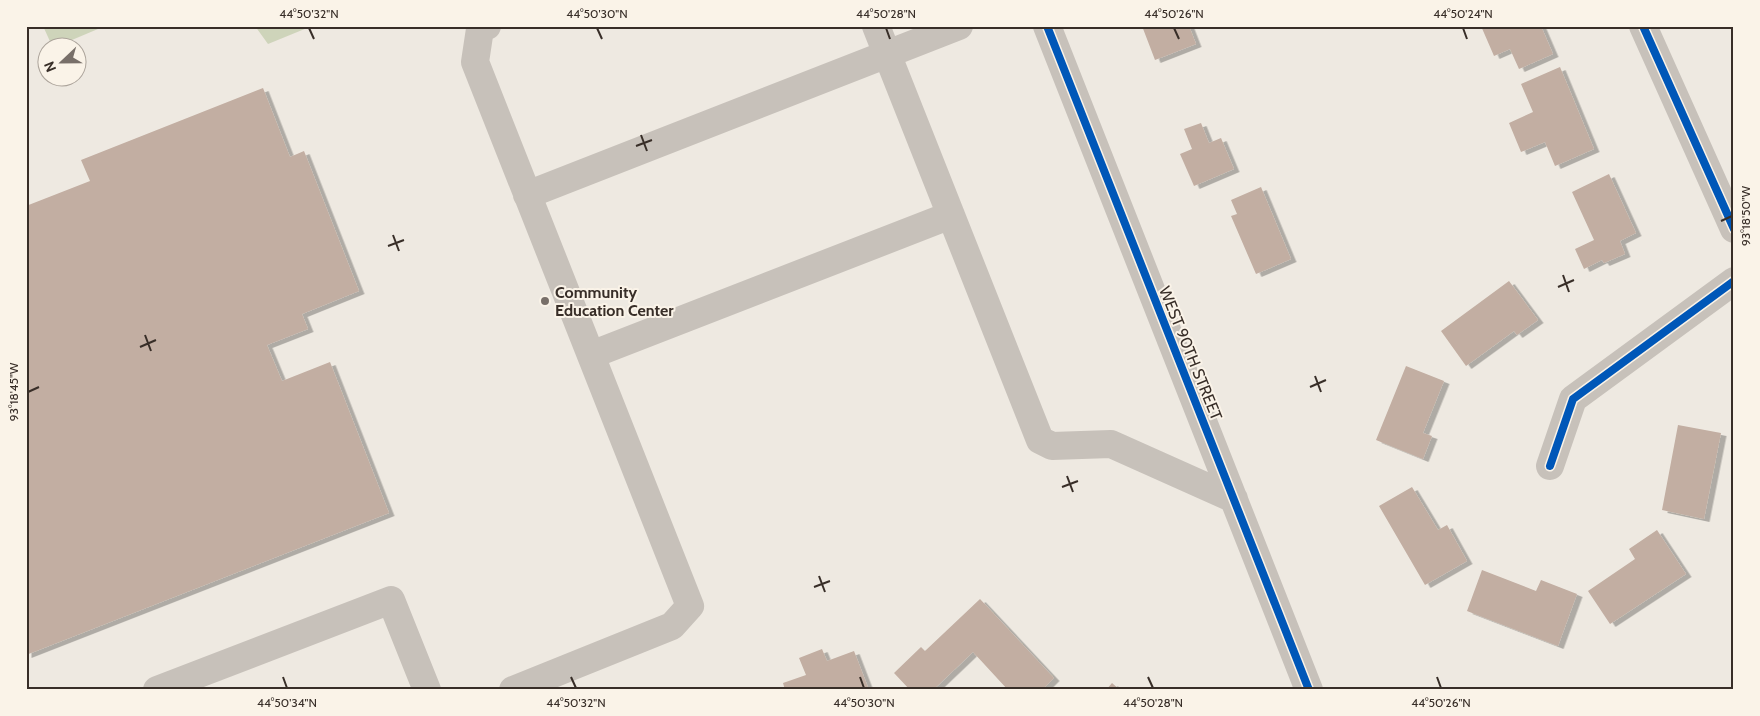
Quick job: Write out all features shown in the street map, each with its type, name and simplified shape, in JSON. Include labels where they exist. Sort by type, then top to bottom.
[{"type":"street","points":[[487,26],[480,29],[475,62],[690,606],[672,626],[513,690]]},
{"type":"street","points":[[876,26],[1040,440],[1052,446],[1110,444],[1234,499]]},
{"type":"street","points":[[527,195],[959,26]]},
{"type":"street","name":"WEST 90TH STREET","points":[[1046,26],[1310,690]]},
{"type":"street","points":[[1643,26],[1734,229]]},
{"type":"street","points":[[591,355],[951,216]]},
{"type":"street","points":[[1550,466],[1573,399],[1734,281]]},
{"type":"street","points":[[157,690],[391,600],[428,690]]},
{"type":"green space","points":[[43,26],[105,26],[77,38],[48,38]]},
{"type":"green space","points":[[255,26],[312,26],[268,44]]},
{"type":"building","points":[[1142,26],[1189,26],[1196,44],[1155,60]]},
{"type":"building","points":[[1481,26],[1541,26],[1553,54],[1519,69],[1510,49],[1494,56]]},
{"type":"building","points":[[1560,67],[1594,149],[1555,166],[1545,142],[1521,152],[1509,123],[1533,112],[1521,84]]},
{"type":"building","points":[[263,88],[290,157],[304,151],[359,291],[302,314],[308,329],[267,345],[282,381],[330,362],[389,513],[26,655],[26,206],[90,181],[81,160]]},
{"type":"building","points":[[1201,123],[1209,143],[1221,138],[1234,169],[1194,186],[1180,154],[1192,149],[1184,129]]},
{"type":"building","points":[[1609,174],[1636,233],[1620,241],[1625,254],[1604,263],[1602,260],[1584,269],[1575,249],[1594,240],[1572,192]]},
{"type":"building","points":[[1261,187],[1291,259],[1256,274],[1231,216],[1237,214],[1231,200]]},
{"type":"building","points":[[1509,281],[1538,320],[1517,335],[1514,331],[1466,366],[1441,331]]},
{"type":"building","points":[[1406,366],[1444,381],[1423,433],[1432,436],[1423,459],[1376,440]]},
{"type":"building","points":[[1678,425],[1721,433],[1704,519],[1662,510]]},
{"type":"building","points":[[1412,487],[1438,530],[1447,525],[1467,561],[1425,585],[1379,506]]},
{"type":"building","points":[[1657,530],[1686,574],[1610,624],[1588,591],[1635,559],[1629,549]]},
{"type":"building","points":[[1482,570],[1536,591],[1541,580],[1577,594],[1558,646],[1467,611]]},
{"type":"building","points":[[980,599],[1054,678],[1042,690],[1008,690],[973,652],[933,690],[910,690],[894,673],[921,647],[925,651]]},
{"type":"building","points":[[822,649],[827,661],[854,651],[869,690],[785,690],[783,683],[806,675],[799,658]]},
{"type":"building","points":[[1112,683],[1120,690],[1106,690]]},
{"type":"cycle path","points":[[1047,26],[1309,690]]},
{"type":"cycle path","points":[[1643,26],[1734,229]]},
{"type":"cycle path","points":[[1550,466],[1573,399],[1734,281]]},
{"type":"place","name":"Community Education Center","points":[[545,301]]}]
